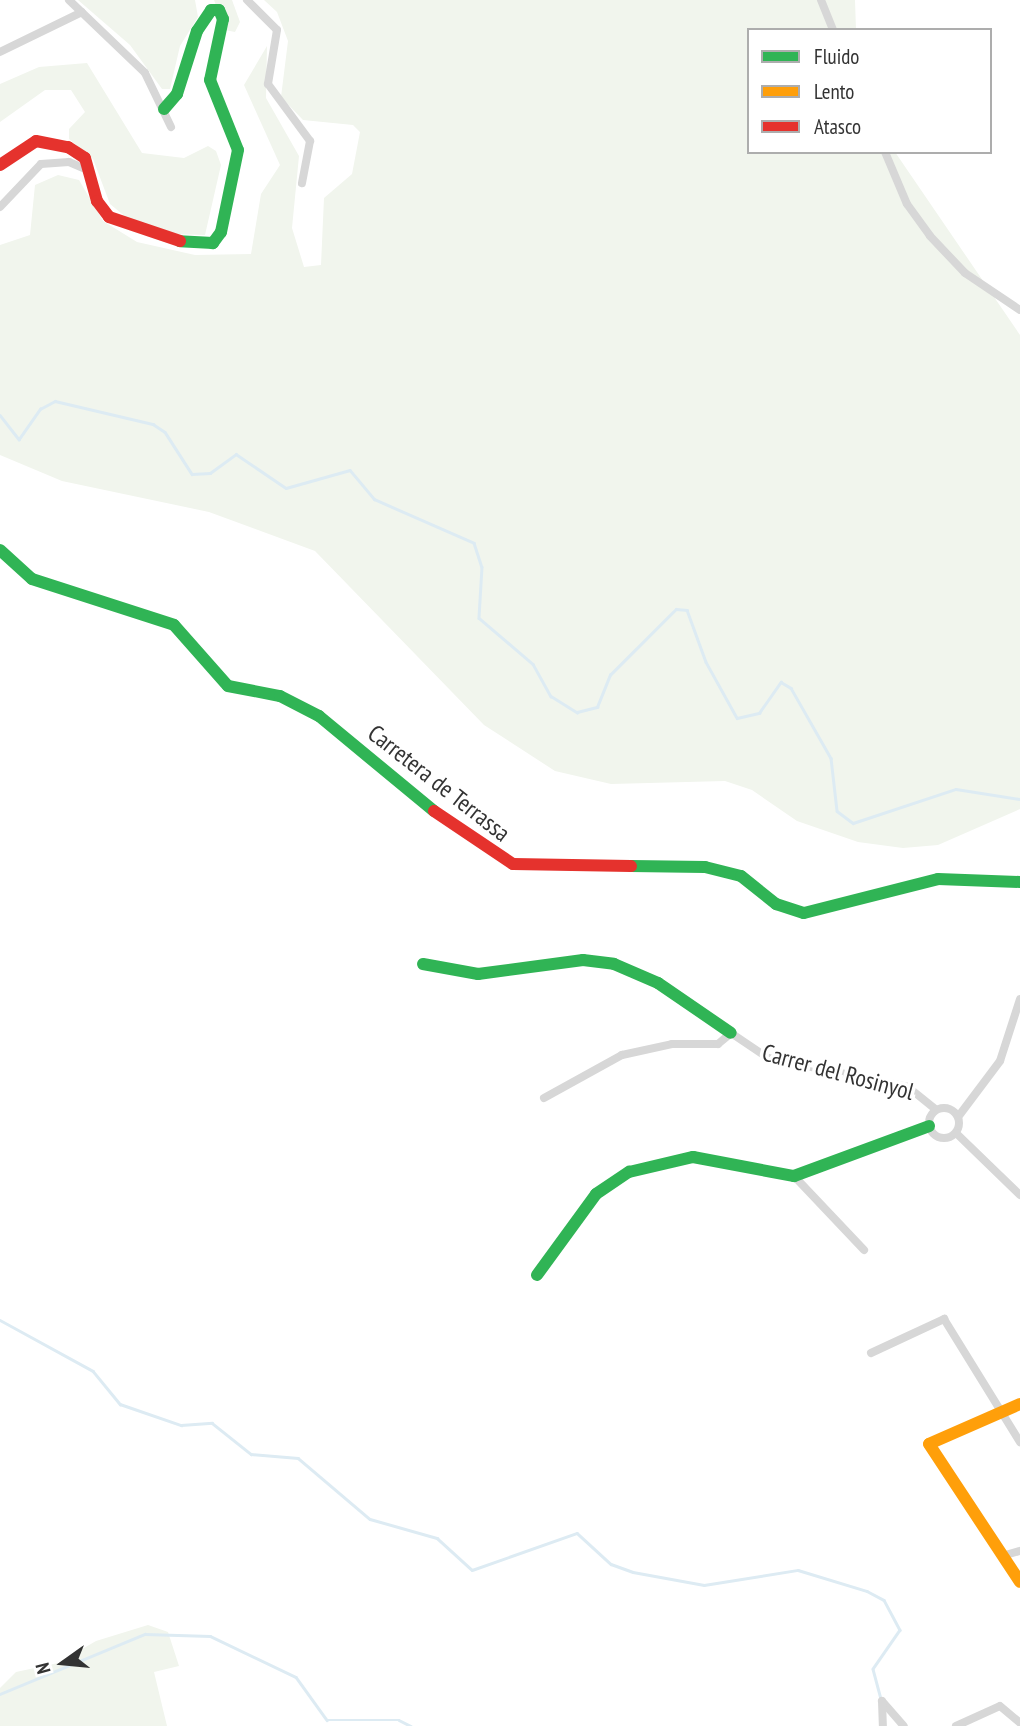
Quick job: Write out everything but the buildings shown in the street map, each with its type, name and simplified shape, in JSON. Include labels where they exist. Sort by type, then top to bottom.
[{"type":"street","points":[[69,0],[145,73],[171,127]]},
{"type":"street","points":[[247,0],[277,30],[268,89],[310,141],[302,183]]},
{"type":"street","points":[[821,0],[832,28]]},
{"type":"street","points":[[3,165],[25,145],[43,141],[80,153],[109,217],[173,240],[204,245],[218,239],[238,146],[210,80],[223,19],[210,4],[189,47],[177,94],[164,109]]},
{"type":"street","points":[[0,52],[82,12]]},
{"type":"street","points":[[887,154],[907,204],[930,236],[965,274],[1020,310]]},
{"type":"street","points":[[0,207],[41,164],[69,162],[90,171]]},
{"type":"street","name":"Carretera de Terrassa","points":[[0,550],[33,579],[174,625],[228,686],[280,696],[320,716],[443,818],[513,864],[705,867],[741,876],[776,904],[804,913],[938,879],[1020,882]]},
{"type":"street","points":[[423,964],[478,974],[583,960],[614,964],[658,983],[731,1033]]},
{"type":"street","points":[[956,1133],[958,1117],[1000,1060],[1020,1001]]},
{"type":"street","name":"Carrer del Rosinyol","points":[[544,1098],[622,1055],[672,1044],[718,1044],[731,1033],[768,1058],[908,1087],[936,1110]]},
{"type":"street","points":[[537,1275],[596,1194],[629,1172],[693,1157],[794,1176],[929,1126],[936,1110],[951,1110],[958,1117]]},
{"type":"street","points":[[929,1126],[943,1139],[956,1133]]},
{"type":"street","points":[[956,1133],[1020,1195]]},
{"type":"street","points":[[794,1176],[864,1250]]},
{"type":"street","points":[[871,1353],[944,1319],[1020,1442]]},
{"type":"street","points":[[1020,1404],[929,1444],[1020,1582]]},
{"type":"street","points":[[1002,1556],[1020,1551]]},
{"type":"street","points":[[883,1726],[882,1701],[904,1726]]},
{"type":"street","points":[[956,1726],[1000,1706],[1020,1723]]},
{"type":"shaded area","points":[[78,0],[195,0],[198,17],[180,46],[170,89],[162,89],[130,45]]},
{"type":"shaded area","points":[[214,0],[232,0],[240,22],[235,32],[225,30]]},
{"type":"shaded area","points":[[264,0],[855,0],[856,28],[747,28],[747,154],[896,154],[1020,335],[1020,809],[938,845],[903,848],[858,842],[797,821],[752,790],[725,781],[611,784],[555,771],[484,725],[315,551],[209,512],[62,481],[0,455],[0,245],[30,235],[35,185],[58,175],[79,180],[103,221],[137,242],[195,255],[251,254],[261,194],[280,165],[244,85],[267,46],[266,98],[299,156],[292,228],[304,267],[321,265],[324,198],[352,174],[360,132],[353,125],[303,120],[281,97],[288,41],[277,12]]},
{"type":"shaded area","points":[[87,63],[142,153],[184,158],[208,146],[216,151],[221,165],[205,235],[168,234],[127,218],[110,204],[93,159],[69,139],[69,129],[85,112],[71,90],[45,90],[0,122],[0,84],[39,67]]},
{"type":"shaded area","points":[[148,1625],[168,1632],[179,1666],[154,1672],[167,1726],[0,1726],[0,1688],[16,1672],[58,1663],[96,1641]]},
{"type":"waterway","points":[[0,415],[19,439],[40,409],[55,401],[153,424],[165,432],[192,474],[210,473],[236,454],[286,488],[350,470],[374,499],[474,543],[482,567],[479,618],[533,664],[551,696],[577,712],[597,707],[610,675],[676,609],[687,610],[706,662],[737,718],[759,713],[781,682],[791,688],[831,758],[837,811],[853,823],[956,789],[1020,799]]},
{"type":"waterway","points":[[0,1320],[93,1371],[120,1404],[181,1425],[212,1423],[251,1454],[298,1458],[370,1519],[437,1538],[472,1570],[577,1533],[611,1564],[633,1572],[704,1585],[798,1570],[867,1591],[884,1600],[900,1630],[873,1669],[881,1698]]},
{"type":"waterway","points":[[0,1694],[145,1634],[210,1636],[296,1677],[327,1720],[399,1720],[411,1726]]},
{"type":"traffic: fast","points":[[164,109],[177,94],[197,31],[211,10],[219,10],[223,19],[210,80],[238,150],[221,232],[213,243],[180,241]]},
{"type":"traffic: fast","points":[[0,550],[32,579],[174,625],[228,686],[280,696],[319,716],[434,811]]},
{"type":"traffic: fast","points":[[631,866],[705,867],[741,876],[776,904],[804,913],[938,879],[1020,882]]},
{"type":"traffic: fast","points":[[423,964],[478,974],[583,960],[614,964],[658,983],[731,1033]]},
{"type":"traffic: fast","points":[[537,1275],[596,1194],[629,1172],[693,1157],[794,1176],[929,1126]]},
{"type":"traffic: slow","points":[[1020,1404],[929,1444],[1020,1582]]},
{"type":"traffic: jam","points":[[0,165],[36,141],[68,147],[85,158],[97,201],[109,217],[180,241]]},
{"type":"traffic: jam","points":[[434,811],[513,864],[631,866]]}]
